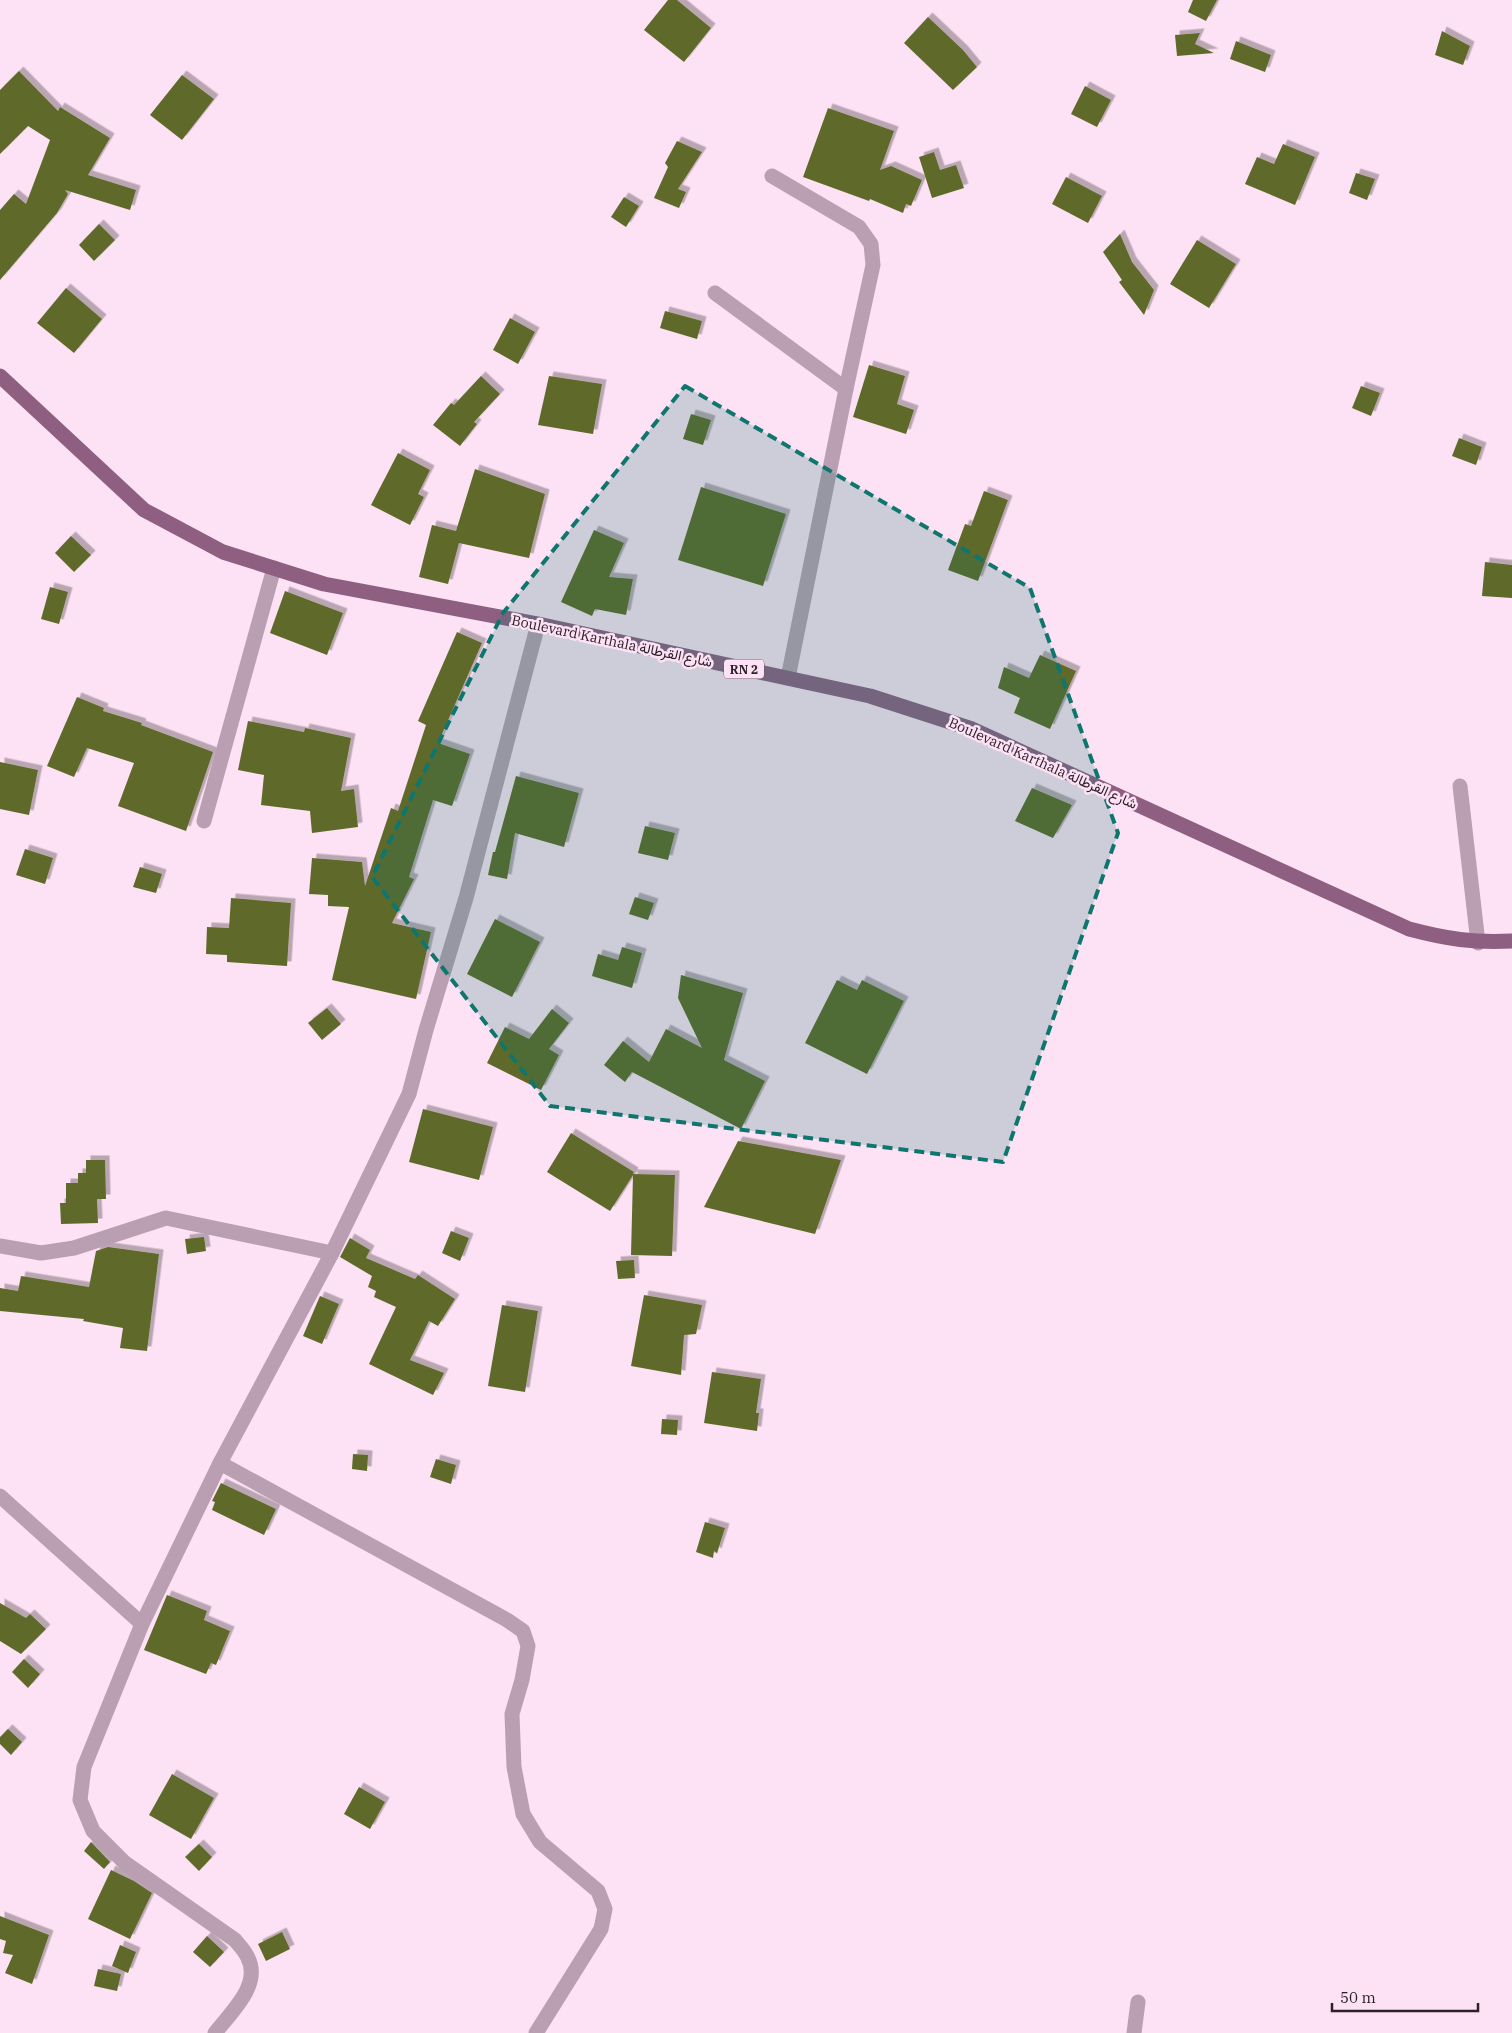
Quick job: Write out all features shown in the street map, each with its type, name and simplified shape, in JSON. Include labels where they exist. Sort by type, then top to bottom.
[{"type":"main road","name":"Boulevard Karthala شارع القرطالة","points":[[0,376],[144,510],[223,552],[324,584],[538,624],[870,696],[972,728],[1409,928],[1445,938],[1478,943],[1512,941]]},
{"type":"street","points":[[772,176],[858,227],[871,244],[873,265],[788,678]]},
{"type":"street","points":[[716,293],[846,389]]},
{"type":"street","points":[[204,821],[274,568]]},
{"type":"street","points":[[215,2033],[249,1988],[251,1974],[248,1957],[235,1940],[125,1863],[93,1831],[80,1800],[84,1767],[142,1624],[220,1463],[332,1253],[409,1094],[426,1030],[466,898],[538,624]]},
{"type":"street","points":[[1460,786],[1478,943]]},
{"type":"street","points":[[0,1246],[41,1252],[74,1248],[166,1218],[332,1253]]},
{"type":"street","points":[[220,1463],[507,1620],[523,1631],[528,1646],[522,1680],[512,1714],[514,1767],[523,1814],[540,1842],[598,1891],[605,1910],[601,1929],[536,2033]]},
{"type":"street","points":[[0,1496],[142,1624]]},
{"type":"street","points":[[1134,2033],[1138,2002]]},
{"type":"highlighted area","points":[[685,386],[1030,588],[1118,833],[1003,1162],[550,1106],[372,877],[503,613]]},
{"type":"building","points":[[668,0],[677,0],[711,28],[684,62],[644,30]]},
{"type":"building","points":[[1193,0],[1217,0],[1206,21],[1188,12]]},
{"type":"building","points":[[928,17],[963,50],[977,67],[953,90],[904,43]]},
{"type":"building","points":[[1442,31],[1470,46],[1463,65],[1435,55]]},
{"type":"building","points":[[1200,33],[1195,44],[1214,53],[1177,56],[1175,35]]},
{"type":"building","points":[[1236,41],[1271,55],[1265,72],[1230,59]]},
{"type":"building","points":[[19,71],[58,111],[60,107],[110,138],[88,175],[136,190],[130,210],[65,190],[68,194],[57,213],[0,280],[0,210],[14,194],[26,204],[50,140],[28,126],[0,154],[0,90]]},
{"type":"building","points":[[182,75],[214,99],[182,140],[150,115]]},
{"type":"building","points":[[1085,86],[1111,100],[1097,127],[1071,114]]},
{"type":"building","points":[[828,108],[894,131],[880,170],[891,166],[922,180],[911,206],[906,204],[903,213],[870,199],[869,201],[803,177]]},
{"type":"building","points":[[677,141],[702,152],[678,189],[686,192],[679,208],[654,198],[668,167],[665,163]]},
{"type":"building","points":[[1283,144],[1315,157],[1295,205],[1245,184],[1257,157],[1274,164]]},
{"type":"building","points":[[934,152],[940,170],[956,165],[964,188],[932,198],[919,157]]},
{"type":"building","points":[[1356,173],[1375,179],[1367,200],[1349,193]]},
{"type":"building","points":[[1066,177],[1102,196],[1088,223],[1052,204]]},
{"type":"building","points":[[624,197],[639,206],[626,227],[611,217]]},
{"type":"building","points":[[99,224],[115,240],[94,261],[79,245]]},
{"type":"building","points":[[1120,234],[1132,262],[1154,290],[1144,315],[1119,282],[1122,280],[1103,252]]},
{"type":"building","points":[[1197,240],[1236,264],[1209,308],[1170,284]]},
{"type":"building","points":[[66,288],[102,319],[74,353],[37,323]]},
{"type":"building","points":[[665,311],[702,321],[697,339],[660,328]]},
{"type":"building","points":[[510,318],[535,332],[518,364],[493,350]]},
{"type":"building","points":[[869,365],[905,376],[897,404],[914,410],[906,434],[853,417]]},
{"type":"building","points":[[481,376],[500,394],[474,422],[477,424],[460,446],[433,425],[451,403],[454,405]]},
{"type":"building","points":[[549,376],[602,384],[593,434],[538,425]]},
{"type":"building","points":[[1361,386],[1380,393],[1371,416],[1352,408]]},
{"type":"building","points":[[691,414],[711,420],[703,445],[683,439]]},
{"type":"building","points":[[1459,438],[1482,447],[1476,465],[1452,456]]},
{"type":"building","points":[[398,453],[430,470],[418,494],[424,497],[410,525],[371,505]]},
{"type":"building","points":[[475,469],[545,494],[529,558],[459,543],[448,584],[419,577],[432,525],[456,531]]},
{"type":"building","points":[[701,487],[786,514],[763,586],[678,560]]},
{"type":"building","points":[[984,491],[1008,500],[978,581],[948,570],[965,524],[971,526]]},
{"type":"building","points":[[594,530],[624,543],[609,577],[633,579],[626,615],[595,609],[592,616],[561,602]]},
{"type":"building","points":[[71,536],[91,555],[74,572],[55,553]]},
{"type":"building","points":[[1485,562],[1512,565],[1512,598],[1482,596]]},
{"type":"building","points":[[50,587],[68,592],[59,624],[41,619]]},
{"type":"building","points":[[285,591],[343,613],[327,655],[270,633]]},
{"type":"building","points":[[457,632],[482,643],[438,743],[470,754],[452,806],[433,800],[409,877],[414,879],[392,923],[431,932],[416,999],[332,980],[349,907],[328,906],[328,895],[309,894],[312,858],[362,862],[365,886],[391,808],[398,811],[426,725],[418,721]]},
{"type":"building","points":[[1040,655],[1076,671],[1050,729],[1014,713],[1020,698],[998,688],[1004,667],[1029,678]]},
{"type":"building","points":[[77,697],[104,708],[103,711],[142,723],[141,725],[213,752],[186,831],[118,806],[134,763],[87,748],[74,777],[47,766]]},
{"type":"building","points":[[248,721],[304,732],[305,728],[351,738],[341,791],[354,789],[358,827],[312,833],[310,811],[261,805],[264,775],[238,770]]},
{"type":"building","points":[[0,762],[38,770],[29,815],[0,809]]},
{"type":"building","points":[[516,776],[579,793],[564,847],[515,833],[507,879],[488,875]]},
{"type":"building","points":[[1032,788],[1072,805],[1053,838],[1015,821]]},
{"type":"building","points":[[645,826],[675,833],[668,860],[638,853]]},
{"type":"building","points":[[25,849],[53,858],[45,884],[16,875]]},
{"type":"building","points":[[140,867],[162,874],[156,893],[133,887]]},
{"type":"building","points":[[635,897],[654,903],[648,920],[629,914]]},
{"type":"building","points":[[231,898],[291,903],[287,966],[227,962],[227,955],[206,954],[207,927],[229,928]]},
{"type":"building","points":[[495,919],[540,942],[512,997],[467,974]]},
{"type":"building","points":[[622,947],[642,953],[632,988],[592,976],[598,954],[618,960]]},
{"type":"building","points":[[681,975],[743,993],[724,1060],[765,1081],[741,1129],[632,1072],[625,1082],[604,1065],[623,1041],[649,1062],[666,1029],[702,1048],[678,998]]},
{"type":"building","points":[[837,980],[857,990],[862,980],[904,1001],[867,1074],[805,1043]]},
{"type":"building","points":[[327,1008],[341,1024],[322,1040],[308,1023]]},
{"type":"building","points":[[552,1009],[569,1023],[549,1049],[559,1055],[541,1090],[487,1063],[505,1027],[529,1039]]},
{"type":"building","points":[[423,1109],[493,1127],[479,1180],[409,1162]]},
{"type":"building","points":[[571,1133],[634,1172],[633,1174],[675,1175],[672,1256],[631,1255],[633,1175],[610,1211],[547,1172]]},
{"type":"building","points":[[738,1141],[841,1160],[815,1234],[704,1207]]},
{"type":"building","points":[[86,1160],[105,1160],[106,1199],[97,1199],[98,1223],[61,1224],[60,1203],[66,1203],[66,1183],[78,1183],[78,1173],[86,1173]]},
{"type":"building","points":[[451,1231],[469,1238],[460,1261],[442,1253]]},
{"type":"building","points":[[204,1237],[206,1251],[187,1254],[185,1239]]},
{"type":"building","points":[[350,1238],[370,1250],[366,1258],[415,1279],[418,1275],[455,1299],[438,1326],[429,1321],[410,1360],[444,1373],[433,1395],[369,1364],[396,1307],[374,1297],[376,1291],[368,1287],[372,1276],[340,1257]]},
{"type":"building","points":[[108,1247],[159,1254],[147,1351],[120,1348],[123,1328],[83,1321],[84,1319],[0,1311],[0,1288],[18,1291],[21,1276],[89,1287],[96,1251]]},
{"type":"building","points":[[634,1260],[635,1278],[618,1279],[616,1261]]},
{"type":"building","points":[[644,1295],[702,1305],[696,1334],[684,1335],[681,1375],[631,1366]]},
{"type":"building","points":[[320,1296],[339,1304],[322,1344],[303,1336]]},
{"type":"building","points":[[502,1305],[538,1311],[525,1392],[488,1386]]},
{"type":"building","points":[[712,1372],[761,1379],[756,1413],[759,1413],[757,1431],[704,1423]]},
{"type":"building","points":[[662,1419],[678,1420],[677,1435],[661,1434]]},
{"type":"building","points":[[353,1454],[368,1455],[367,1471],[352,1469]]},
{"type":"building","points":[[436,1459],[456,1465],[451,1484],[430,1477]]},
{"type":"building","points":[[221,1483],[276,1509],[264,1535],[212,1510],[215,1502],[212,1501]]},
{"type":"building","points":[[705,1522],[725,1528],[717,1553],[714,1551],[713,1558],[696,1552]]},
{"type":"building","points":[[167,1595],[207,1611],[204,1620],[230,1631],[216,1665],[211,1663],[206,1674],[144,1650]]},
{"type":"building","points":[[0,1603],[26,1618],[30,1614],[46,1629],[21,1654],[0,1641]]},
{"type":"building","points":[[24,1659],[40,1674],[28,1688],[12,1672]]},
{"type":"building","points":[[8,1729],[22,1742],[11,1755],[0,1744],[0,1737]]},
{"type":"building","points":[[172,1774],[214,1798],[191,1839],[149,1815]]},
{"type":"building","points":[[359,1787],[385,1802],[370,1829],[344,1814]]},
{"type":"building","points":[[91,1842],[110,1862],[104,1869],[84,1851]]},
{"type":"building","points":[[199,1844],[212,1857],[199,1871],[185,1857]]},
{"type":"building","points":[[111,1870],[134,1881],[152,1893],[130,1939],[88,1919]]},
{"type":"building","points":[[0,1916],[49,1935],[32,1984],[5,1973],[13,1955],[3,1953],[6,1941],[0,1939]]},
{"type":"building","points":[[282,1932],[290,1949],[266,1961],[258,1944]]},
{"type":"building","points":[[207,1936],[224,1952],[210,1967],[193,1952]]},
{"type":"building","points":[[120,1945],[136,1952],[128,1973],[112,1966]]},
{"type":"building","points":[[98,1969],[121,1974],[117,1991],[94,1986]]}]
